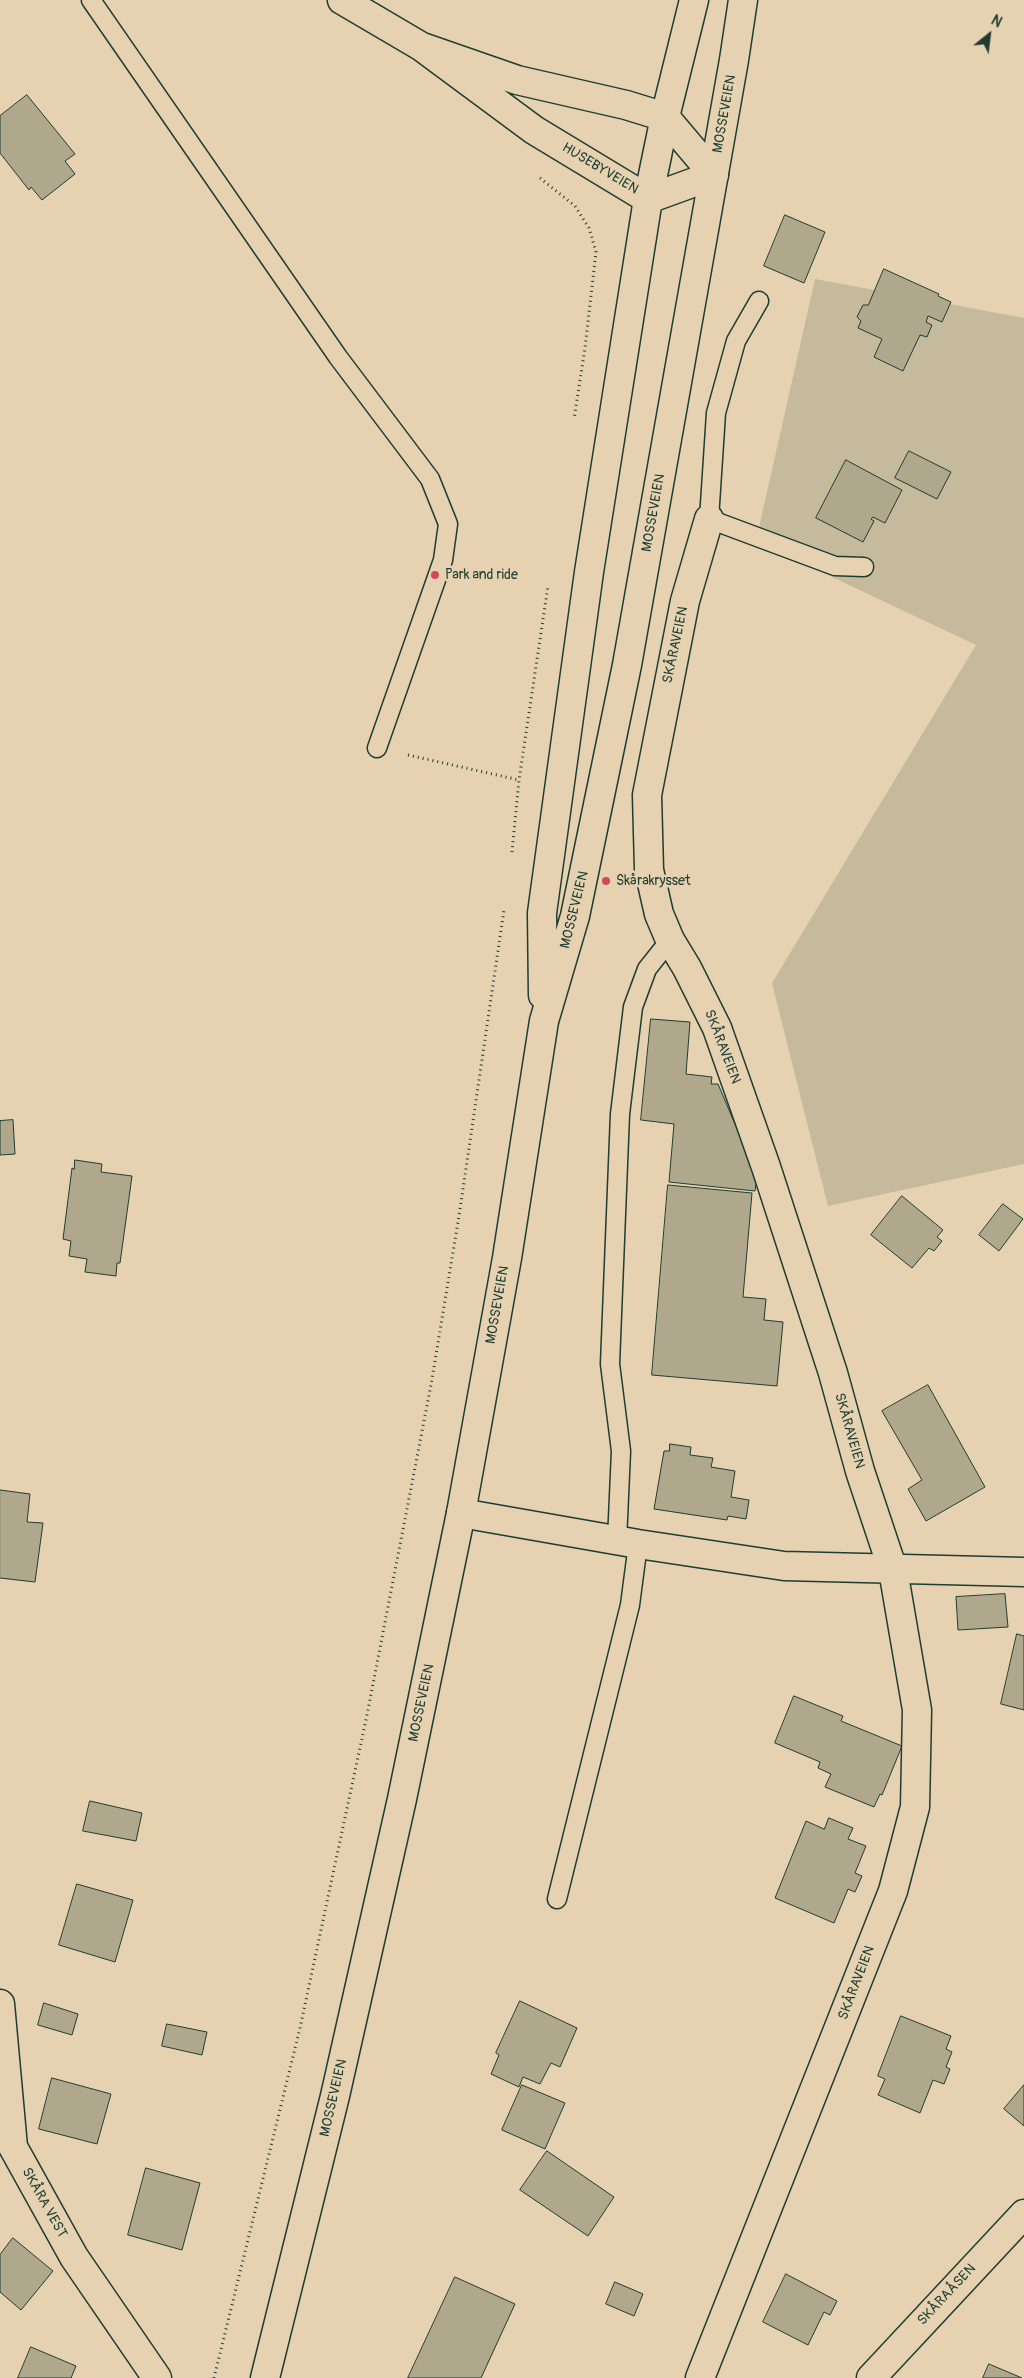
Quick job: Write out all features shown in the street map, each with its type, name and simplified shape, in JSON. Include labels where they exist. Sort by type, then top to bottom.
[{"type":"main road","name":"HUSEBYVEIEN","points":[[342,0],[422,47],[534,130],[648,199],[714,175]]},
{"type":"main road","name":"MOSSEVEIEN","points":[[544,1021],[542,913],[589,572],[648,199],[665,117],[694,0]]},
{"type":"main road","name":"MOSSEVEIEN","points":[[265,2378],[338,2087],[402,1799],[461,1513],[507,1258],[544,1021],[576,916],[625,674],[714,175],[742,0]]},
{"type":"main road","name":"HUSEBYVEIEN","points":[[422,47],[517,80],[626,105],[665,117]]},
{"type":"main road","points":[[665,117],[714,175]]},
{"type":"main road","name":"SKÅRAVEIEN","points":[[700,2378],[893,1892],[915,1807],[917,1710],[893,1570],[860,1471],[833,1373],[750,1121],[717,1028],[687,968],[670,940],[659,914],[649,870],[647,795],[685,601],[709,519]]},
{"type":"main road","points":[[461,1513],[627,1543],[784,1566],[893,1570],[988,1569],[1024,1572]]},
{"type":"main road","name":"SKÅRA VEST","points":[[0,2004],[6,2149],[74,2257],[157,2378]]},
{"type":"main road","name":"SKÅRAÅSEN","points":[[871,2378],[1024,2214]]},
{"type":"lane","points":[[91,0],[338,357],[430,479],[448,524],[443,560],[377,748]]},
{"type":"lane","points":[[760,301],[736,341],[716,413],[709,519],[835,566],[864,567]]},
{"type":"lane","points":[[557,1899],[630,1605],[621,1451],[610,1364],[620,1114],[633,1007],[648,968],[670,940]]},
{"type":"path","points":[[534,130],[528,152],[528,164],[536,174],[575,206],[589,228],[596,252],[585,348],[573,425]]},
{"type":"path","points":[[511,856],[519,780],[549,578]]},
{"type":"path","points":[[377,748],[519,780]]},
{"type":"path","points":[[214,2378],[300,2028],[368,1715],[431,1385],[459,1216],[505,903]]},
{"type":"shaded area","points":[[815,279],[1024,318],[1024,1164],[828,1206],[772,983],[976,645],[756,541]]},
{"type":"building","points":[[27,95],[75,154],[65,161],[75,174],[42,200],[31,187],[29,190],[0,153],[0,116]]},
{"type":"building","points":[[785,215],[825,232],[804,283],[764,266]]},
{"type":"building","points":[[884,269],[939,294],[938,296],[951,302],[942,322],[928,316],[926,322],[932,325],[927,337],[920,335],[903,371],[874,357],[882,339],[858,328],[861,321],[857,317],[863,305],[868,305]]},
{"type":"building","points":[[909,451],[951,472],[937,499],[895,478]]},
{"type":"building","points":[[846,460],[902,490],[885,523],[873,517],[871,519],[874,521],[863,542],[816,518]]},
{"type":"building","points":[[651,1019],[690,1022],[686,1074],[712,1077],[711,1084],[718,1084],[757,1176],[755,1191],[669,1182],[674,1124],[641,1120]]},
{"type":"building","points":[[13,1120],[15,1154],[0,1155],[0,1121]]},
{"type":"building","points":[[75,1160],[102,1164],[101,1172],[132,1176],[120,1263],[117,1263],[116,1276],[85,1272],[87,1259],[69,1256],[71,1241],[63,1239],[72,1168],[74,1169]]},
{"type":"building","points":[[668,1185],[752,1193],[743,1297],[766,1299],[764,1320],[783,1322],[777,1386],[652,1375]]},
{"type":"building","points":[[902,1196],[943,1230],[937,1237],[942,1241],[934,1251],[929,1248],[912,1268],[871,1235]]},
{"type":"building","points":[[1003,1204],[1023,1219],[999,1251],[979,1235]]},
{"type":"building","points":[[928,1385],[985,1487],[926,1521],[908,1489],[922,1480],[882,1411]]},
{"type":"building","points":[[670,1444],[691,1447],[690,1455],[713,1458],[711,1467],[735,1471],[731,1497],[749,1500],[746,1519],[728,1516],[727,1520],[654,1509],[664,1451],[669,1451]]},
{"type":"building","points":[[0,1490],[30,1494],[27,1522],[43,1523],[35,1582],[0,1578]]},
{"type":"building","points":[[1005,1594],[1008,1627],[958,1630],[956,1597]]},
{"type":"building","points":[[1017,1634],[1024,1636],[1024,1710],[1001,1704]]},
{"type":"building","points":[[794,1696],[843,1716],[841,1721],[902,1746],[882,1795],[880,1794],[874,1807],[825,1787],[831,1774],[818,1768],[820,1762],[775,1743]]},
{"type":"building","points":[[90,1801],[142,1813],[136,1841],[83,1831]]},
{"type":"building","points":[[829,1818],[853,1828],[848,1839],[866,1846],[855,1873],[862,1876],[855,1892],[848,1889],[834,1923],[775,1898],[806,1821],[824,1829]]},
{"type":"building","points":[[77,1884],[133,1900],[115,1962],[59,1945]]},
{"type":"building","points":[[520,2001],[577,2028],[560,2067],[551,2063],[540,2084],[523,2077],[519,2087],[491,2074],[499,2055],[496,2053]]},
{"type":"building","points":[[44,2003],[78,2014],[72,2035],[38,2025]]},
{"type":"building","points":[[901,2016],[951,2036],[946,2049],[952,2052],[946,2067],[950,2069],[944,2084],[933,2080],[920,2113],[878,2095],[885,2079],[878,2076]]},
{"type":"building","points":[[167,2024],[207,2032],[202,2055],[162,2046]]},
{"type":"building","points":[[52,2078],[111,2094],[97,2144],[39,2129]]},
{"type":"building","points":[[522,2085],[565,2103],[545,2149],[502,2130]]},
{"type":"building","points":[[1024,2085],[1024,2126],[1004,2109]]},
{"type":"building","points":[[547,2151],[614,2197],[588,2236],[520,2190]]},
{"type":"building","points":[[146,2168],[200,2183],[182,2250],[128,2235]]},
{"type":"building","points":[[13,2238],[53,2271],[21,2310],[0,2292],[0,2255]]},
{"type":"building","points":[[786,2274],[837,2301],[830,2315],[824,2312],[808,2345],[763,2322]]},
{"type":"building","points":[[455,2277],[515,2304],[481,2378],[408,2378]]},
{"type":"building","points":[[615,2282],[643,2294],[634,2316],[606,2304]]},
{"type":"building","points":[[31,2347],[76,2366],[71,2378],[18,2378]]},
{"type":"building","points":[[989,2364],[1022,2378],[983,2378]]},
{"type":"place","name":"Park and ride","points":[[435,575]]},
{"type":"place","name":"Skårakrysset","points":[[606,881]]}]
